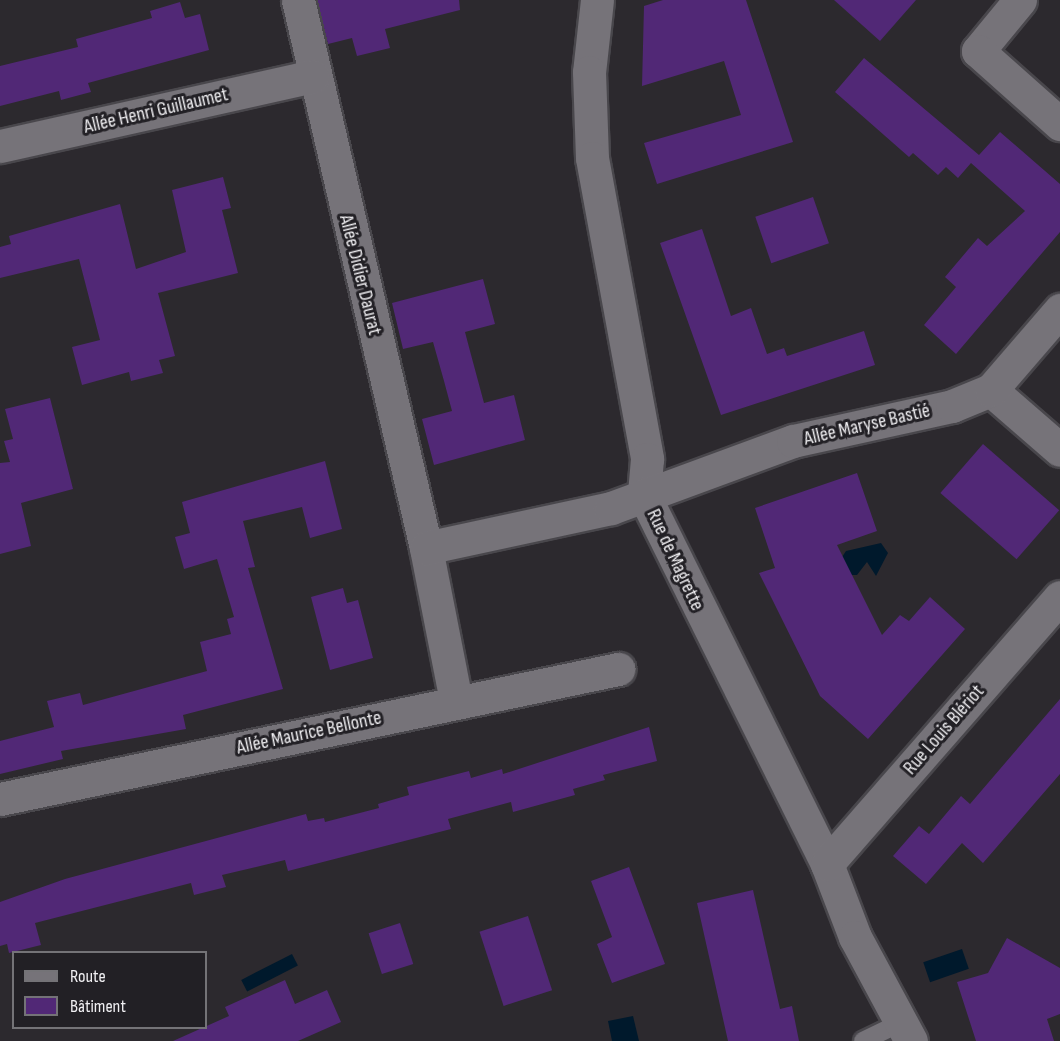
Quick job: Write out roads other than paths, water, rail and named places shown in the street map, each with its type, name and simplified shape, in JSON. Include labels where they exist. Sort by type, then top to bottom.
[{"type":"street","name":"Allée Didier Daurat","points":[[298,0],[312,76],[426,548],[456,701]]},
{"type":"street","name":"Rue de Magrette","points":[[597,0],[589,72],[592,158],[647,459],[644,495],[827,864],[855,937],[906,1032]]},
{"type":"street","points":[[1020,0],[978,51],[1060,124]]},
{"type":"street","name":"Allée Henri Guillaumet","points":[[0,146],[312,76]]},
{"type":"street","name":"Allée Maryse Bastié","points":[[426,548],[644,495],[793,441],[952,406],[991,390],[1060,310]]},
{"type":"street","points":[[991,390],[1060,450]]},
{"type":"street","name":"Rue Louis Blériot","points":[[827,864],[1060,597]]},
{"type":"street","name":"Allée Maurice Bellonte","points":[[0,799],[456,701],[618,669]]},
{"type":"lane","points":[[863,1041],[906,1032]]},
{"type":"water","points":[[881,543],[888,553],[876,576],[867,562],[857,575],[846,575],[840,560],[846,551]]},
{"type":"water","points":[[962,949],[969,969],[930,982],[923,962]]},
{"type":"water","points":[[292,954],[298,966],[247,991],[241,980]]},
{"type":"water","points":[[633,1016],[639,1041],[612,1041],[608,1021]]}]
